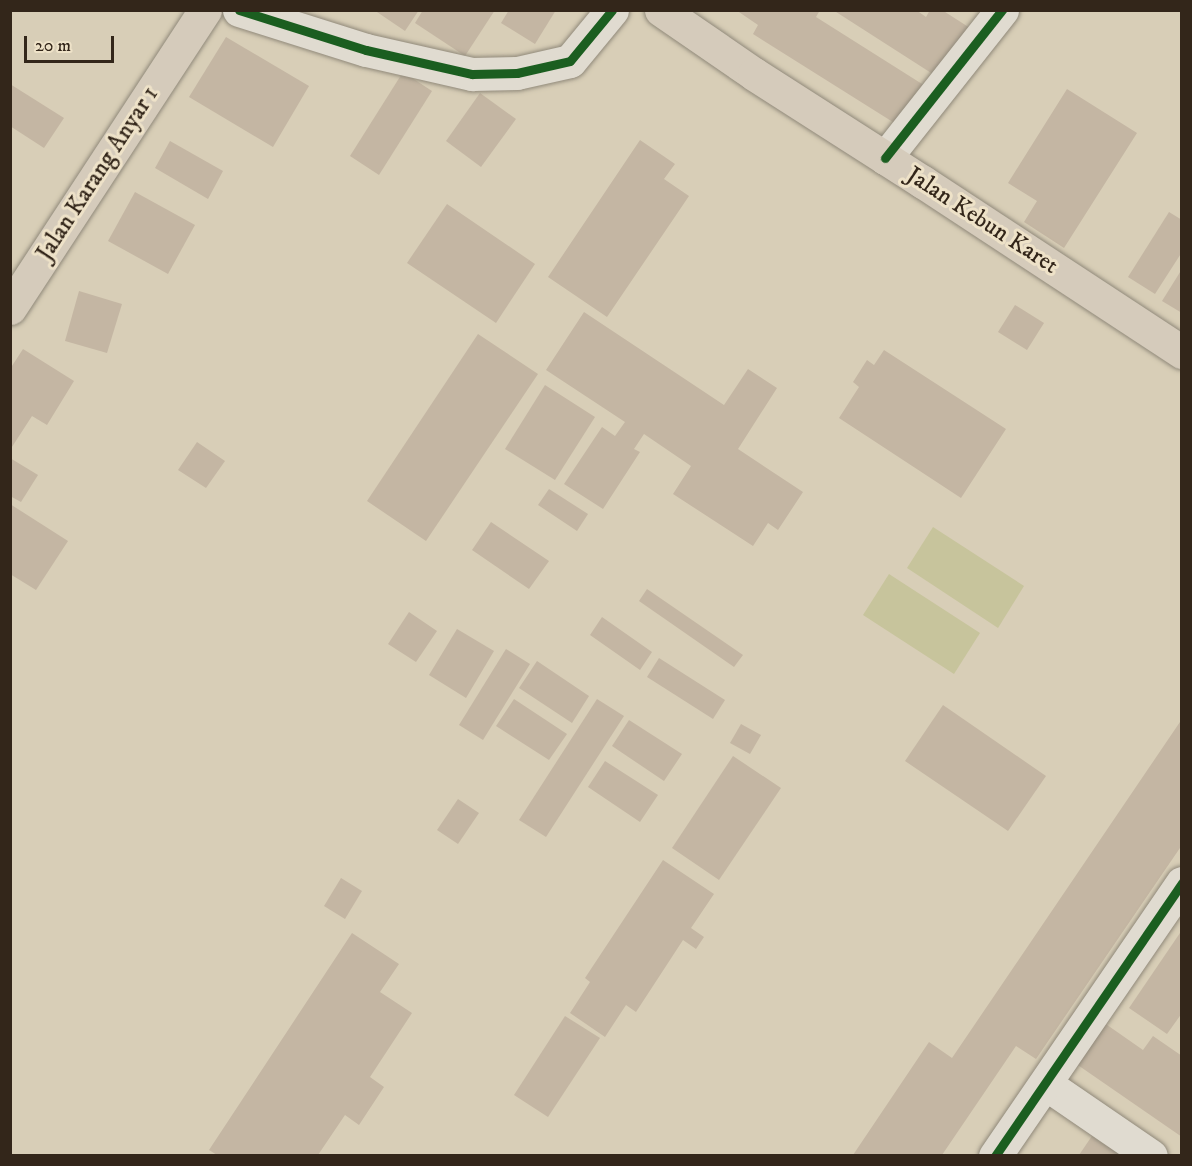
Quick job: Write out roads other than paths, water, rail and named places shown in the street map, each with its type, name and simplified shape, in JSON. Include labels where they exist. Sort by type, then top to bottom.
[{"type":"main road","name":"Jalan Karang Anyar 1","points":[[10,308],[205,10]]},
{"type":"main road","name":"Jalan Kebun Karet","points":[[661,10],[1182,352]]},
{"type":"street","points":[[238,10],[366,50],[472,74],[517,73],[570,61],[612,10]]},
{"type":"street","points":[[885,158],[1002,10]]},
{"type":"street","points":[[995,1155],[1046,1084],[1182,883]]},
{"type":"street","points":[[1046,1084],[1151,1155]]}]
